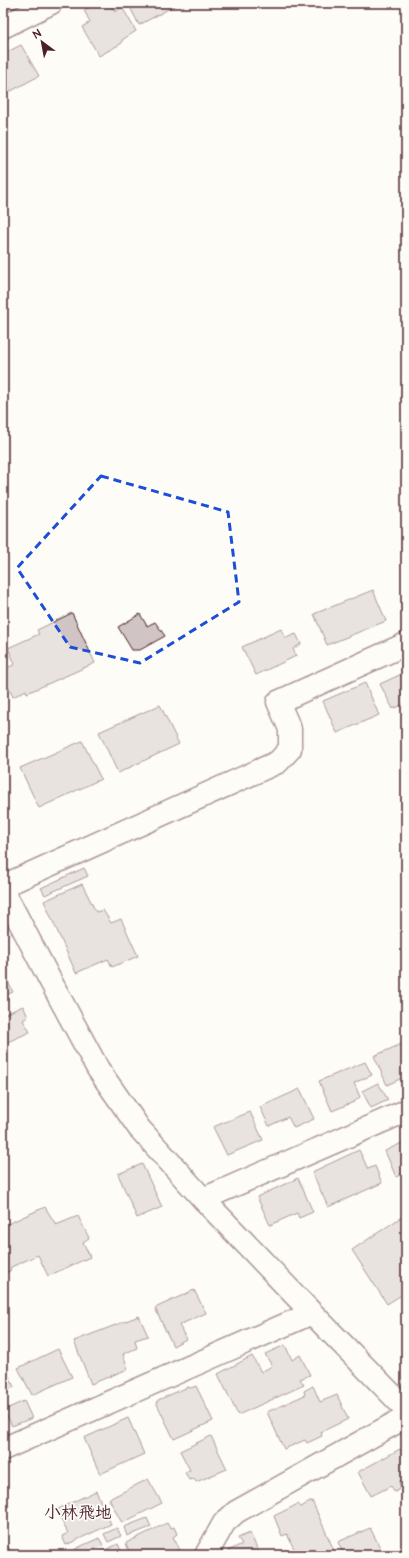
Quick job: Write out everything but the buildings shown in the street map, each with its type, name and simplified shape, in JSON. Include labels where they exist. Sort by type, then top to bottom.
[{"type":"street","points":[[3,27],[51,3]]},
{"type":"street","points":[[3,886],[278,762],[290,749],[290,729],[278,702],[406,644]]},
{"type":"street","points":[[3,890],[98,1069],[139,1128],[203,1199],[312,1314],[406,1409]]},
{"type":"street","points":[[203,1199],[406,1111]]},
{"type":"street","points":[[3,1449],[312,1314]]},
{"type":"street","points":[[206,1555],[224,1523],[236,1512],[406,1417]]},
{"type":"highlighted area","points":[[101,476],[228,512],[239,602],[140,663],[70,647],[17,568]]},
{"type":"district","name":"小林飛地","points":[[78,1513]]}]
